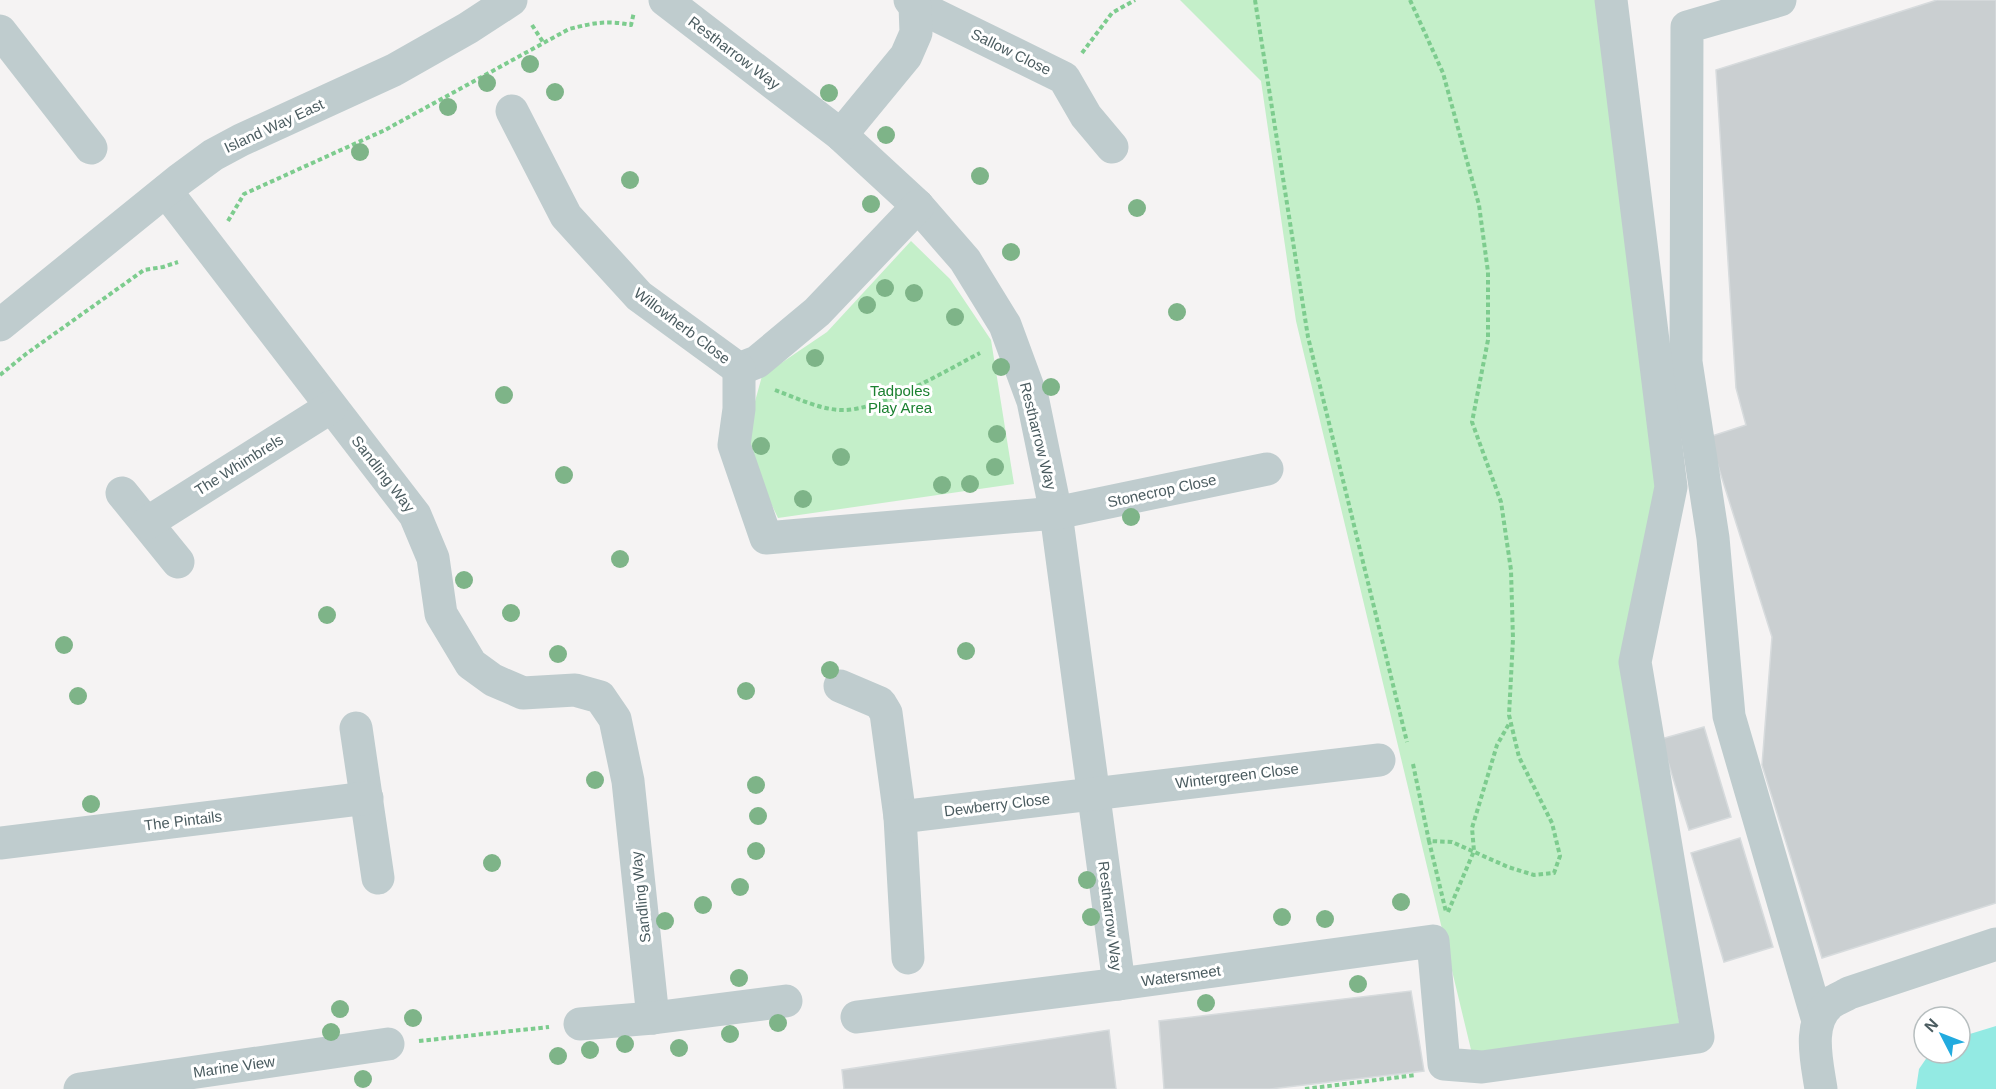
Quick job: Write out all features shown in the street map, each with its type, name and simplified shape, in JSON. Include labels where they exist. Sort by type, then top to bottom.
[{"type":"street","name":"Island Way East","points":[[0,325],[166,191],[224,148],[394,70],[468,28],[511,0]]},
{"type":"street","name":"Watersmeet","points":[[857,1017],[1433,941],[1444,1064],[1482,1067],[1698,1038],[1635,662],[1671,487],[1611,0]]},
{"type":"street","points":[[1780,0],[1687,27],[1686,362],[1713,538],[1729,717],[1818,1021],[1815,1042],[1821,1089]]},
{"type":"street","name":"Restharrow Way","points":[[651,2],[841,135],[918,206],[965,260],[1005,324],[1033,401],[1056,513],[1119,984]]},
{"type":"street","name":"Sallow Close","points":[[913,2],[1064,78],[1086,116],[1112,147]]},
{"type":"street","name":"Sallow Close","points":[[841,135],[906,56],[916,33],[913,2]]},
{"type":"street","points":[[2,34],[91,148]]},
{"type":"street","name":"Willowherb Close","points":[[512,111],[566,216],[639,296],[738,369],[757,362],[817,312],[918,206]]},
{"type":"street","name":"Sandling Way","points":[[166,191],[415,515],[433,558],[441,614],[471,664],[493,680],[523,693],[575,690],[600,698],[615,719],[628,781],[654,1018]]},
{"type":"street","name":"Stonecrop Close","points":[[738,369],[739,409],[734,445],[766,538],[1056,513],[1267,469]]},
{"type":"street","name":"The Whimbrels","points":[[147,523],[331,407]]},
{"type":"street","points":[[122,493],[178,562]]},
{"type":"street","points":[[840,686],[880,703],[886,712],[900,817],[908,958]]},
{"type":"street","points":[[356,728],[378,878]]},
{"type":"street","name":"Wintergreen Close","points":[[1095,793],[1379,760]]},
{"type":"street","name":"Dewberry Close","points":[[900,817],[1095,793]]},
{"type":"street","name":"The Pintails","points":[[0,843],[367,798]]},
{"type":"street","points":[[1818,1021],[1830,1004],[1849,993],[1996,944]]},
{"type":"street","points":[[580,1024],[654,1018],[786,1001]]},
{"type":"street","name":"Marine View","points":[[80,1089],[388,1044]]},
{"type":"path","points":[[1064,78],[1112,13],[1135,0]]},
{"type":"path","points":[[1255,0],[1308,337],[1408,743]]},
{"type":"path","points":[[1410,0],[1443,73],[1479,205],[1488,272],[1488,340],[1472,422],[1501,502],[1510,570],[1513,639],[1509,715],[1519,757],[1552,823],[1560,856],[1554,873],[1534,875],[1508,867],[1452,842],[1429,841]]},
{"type":"path","points":[[0,375],[144,270],[164,267],[180,261],[206,243],[230,219],[244,194],[385,130],[569,29],[596,22],[631,25],[651,2]]},
{"type":"path","points":[[738,369],[760,384],[812,404],[844,410],[862,407],[900,394],[1010,338]]},
{"type":"path","points":[[1411,755],[1447,915],[1474,851],[1472,828],[1497,745],[1511,722]]},
{"type":"path","points":[[388,1044],[580,1024]]},
{"type":"path","points":[[1305,1089],[1427,1074]]},
{"type":"green space","points":[[1180,0],[1604,0],[1661,495],[1621,660],[1680,1028],[1473,1058],[1296,321],[1261,81]]},
{"type":"green space","name":"Tadpoles Play Area","points":[[911,241],[950,279],[991,340],[1014,484],[778,518],[743,445],[762,376],[827,332]]},
{"type":"water","points":[[1996,1026],[1996,1089],[1916,1089],[1922,1065],[1972,1065],[1972,1033]]},
{"type":"building","points":[[1937,0],[1996,0],[1996,903],[1822,958],[1762,765],[1772,637],[1709,437],[1746,425],[1736,388],[1716,70]]},
{"type":"building","points":[[1704,727],[1731,817],[1689,830],[1661,739]]},
{"type":"building","points":[[1740,838],[1773,947],[1724,962],[1691,853]]},
{"type":"building","points":[[1411,991],[1424,1071],[1270,1089],[1164,1089],[1159,1021]]},
{"type":"building","points":[[1109,1030],[1116,1089],[844,1089],[842,1070]]}]
